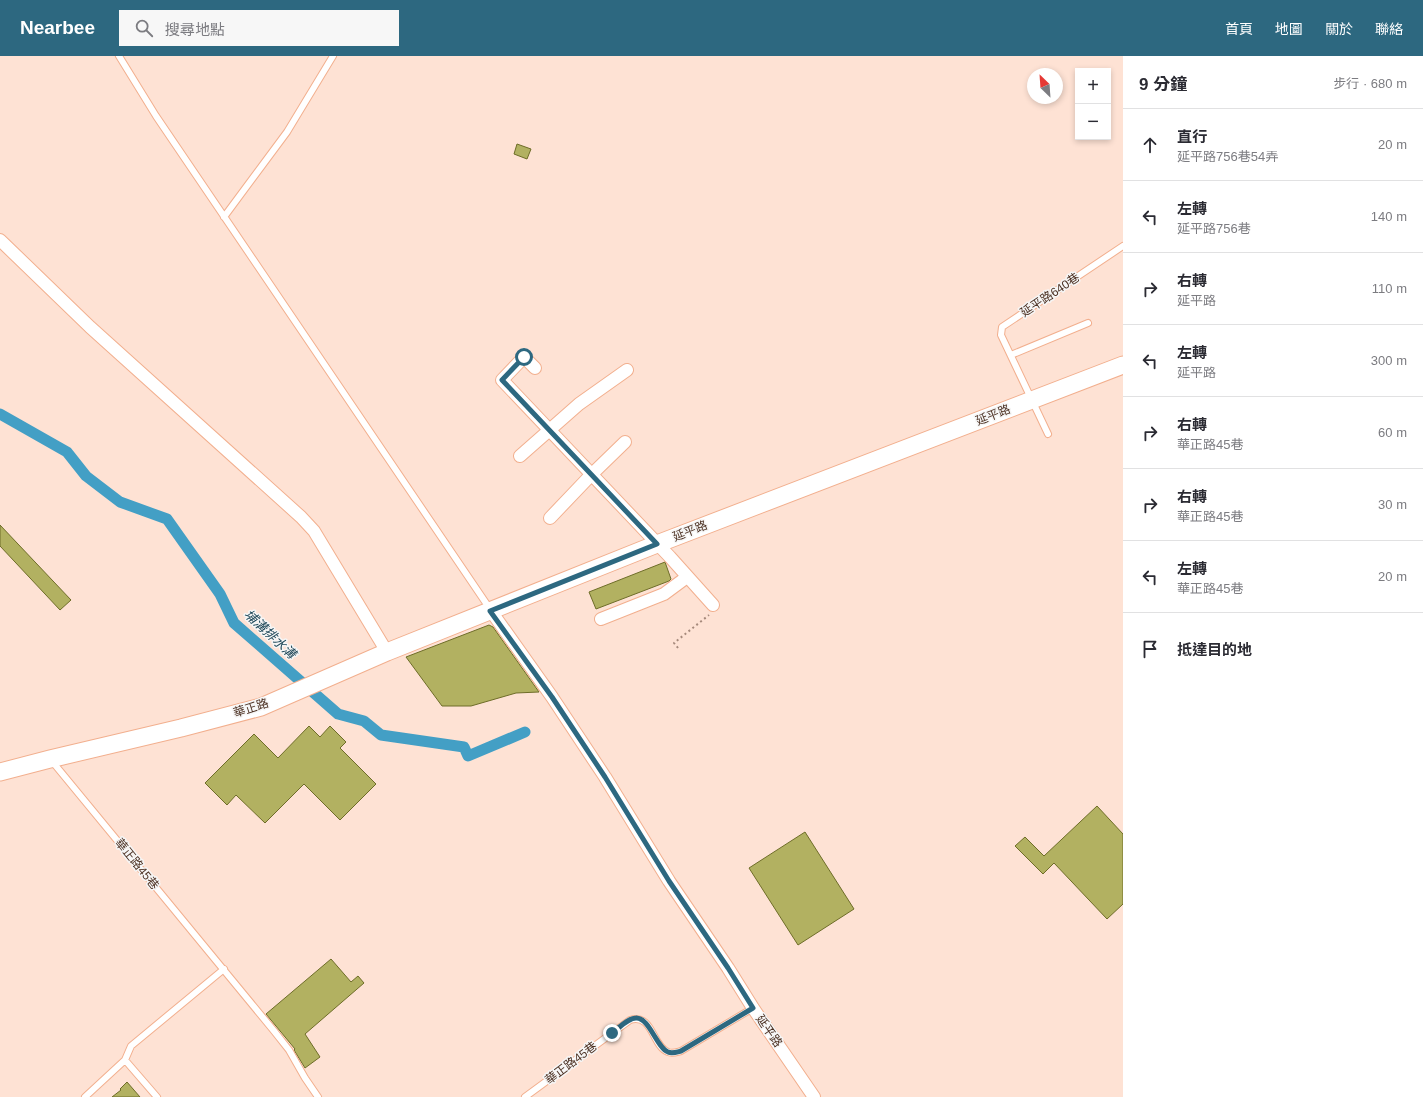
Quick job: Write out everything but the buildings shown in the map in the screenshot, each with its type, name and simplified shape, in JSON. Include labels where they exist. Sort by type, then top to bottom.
[{"type":"street","points":[[0,240],[90,327],[301,517],[314,531],[387,652]]},
{"type":"street","points":[[535,368],[524,357],[502,380],[657,544],[687,577],[712,610]]},
{"type":"street","name":"延平路","points":[[814,1097],[669,881],[605,777],[552,697],[490,611],[657,544],[1123,365]]},
{"type":"street","points":[[520,456],[579,404],[627,370]]},
{"type":"street","points":[[550,518],[625,442]]},
{"type":"street","points":[[601,619],[664,594],[687,577]]},
{"type":"street","name":"華正路","points":[[0,772],[182,728],[261,707],[387,652],[490,611]]},
{"type":"lane","points":[[119,56],[156,116],[490,611]]},
{"type":"lane","points":[[224,217],[288,132],[333,56]]},
{"type":"lane","name":"延平路640巷","points":[[1048,434],[1033,399],[1001,335],[1002,327],[1123,246]]},
{"type":"lane","points":[[1011,354],[1088,323]]},
{"type":"lane","name":"華正路45巷","points":[[50,759],[289,1050],[318,1097]]},
{"type":"lane","points":[[85,1097],[125,1060],[131,1046],[224,969]]},
{"type":"lane","name":"華正路45巷","points":[[526,1097],[630,1020],[637,1018],[641,1019],[648,1025],[664,1049],[672,1053],[681,1051],[753,1008]]},
{"type":"lane","points":[[125,1060],[157,1097]]},
{"type":"path","points":[[678,648],[674,643],[712,610]]},
{"type":"waterway","name":"埔溝排水溝","points":[[0,414],[67,452],[86,476],[120,502],[167,519],[220,594],[234,623],[338,714],[364,721],[381,735],[464,747],[468,756],[525,732]]},
{"type":"route","points":[[524,357],[502,380],[657,544],[490,611],[552,697],[605,777],[669,881],[728,968],[753,1008],[681,1051],[672,1053],[664,1049],[648,1025],[641,1019],[637,1018],[630,1020],[612,1033]]}]
